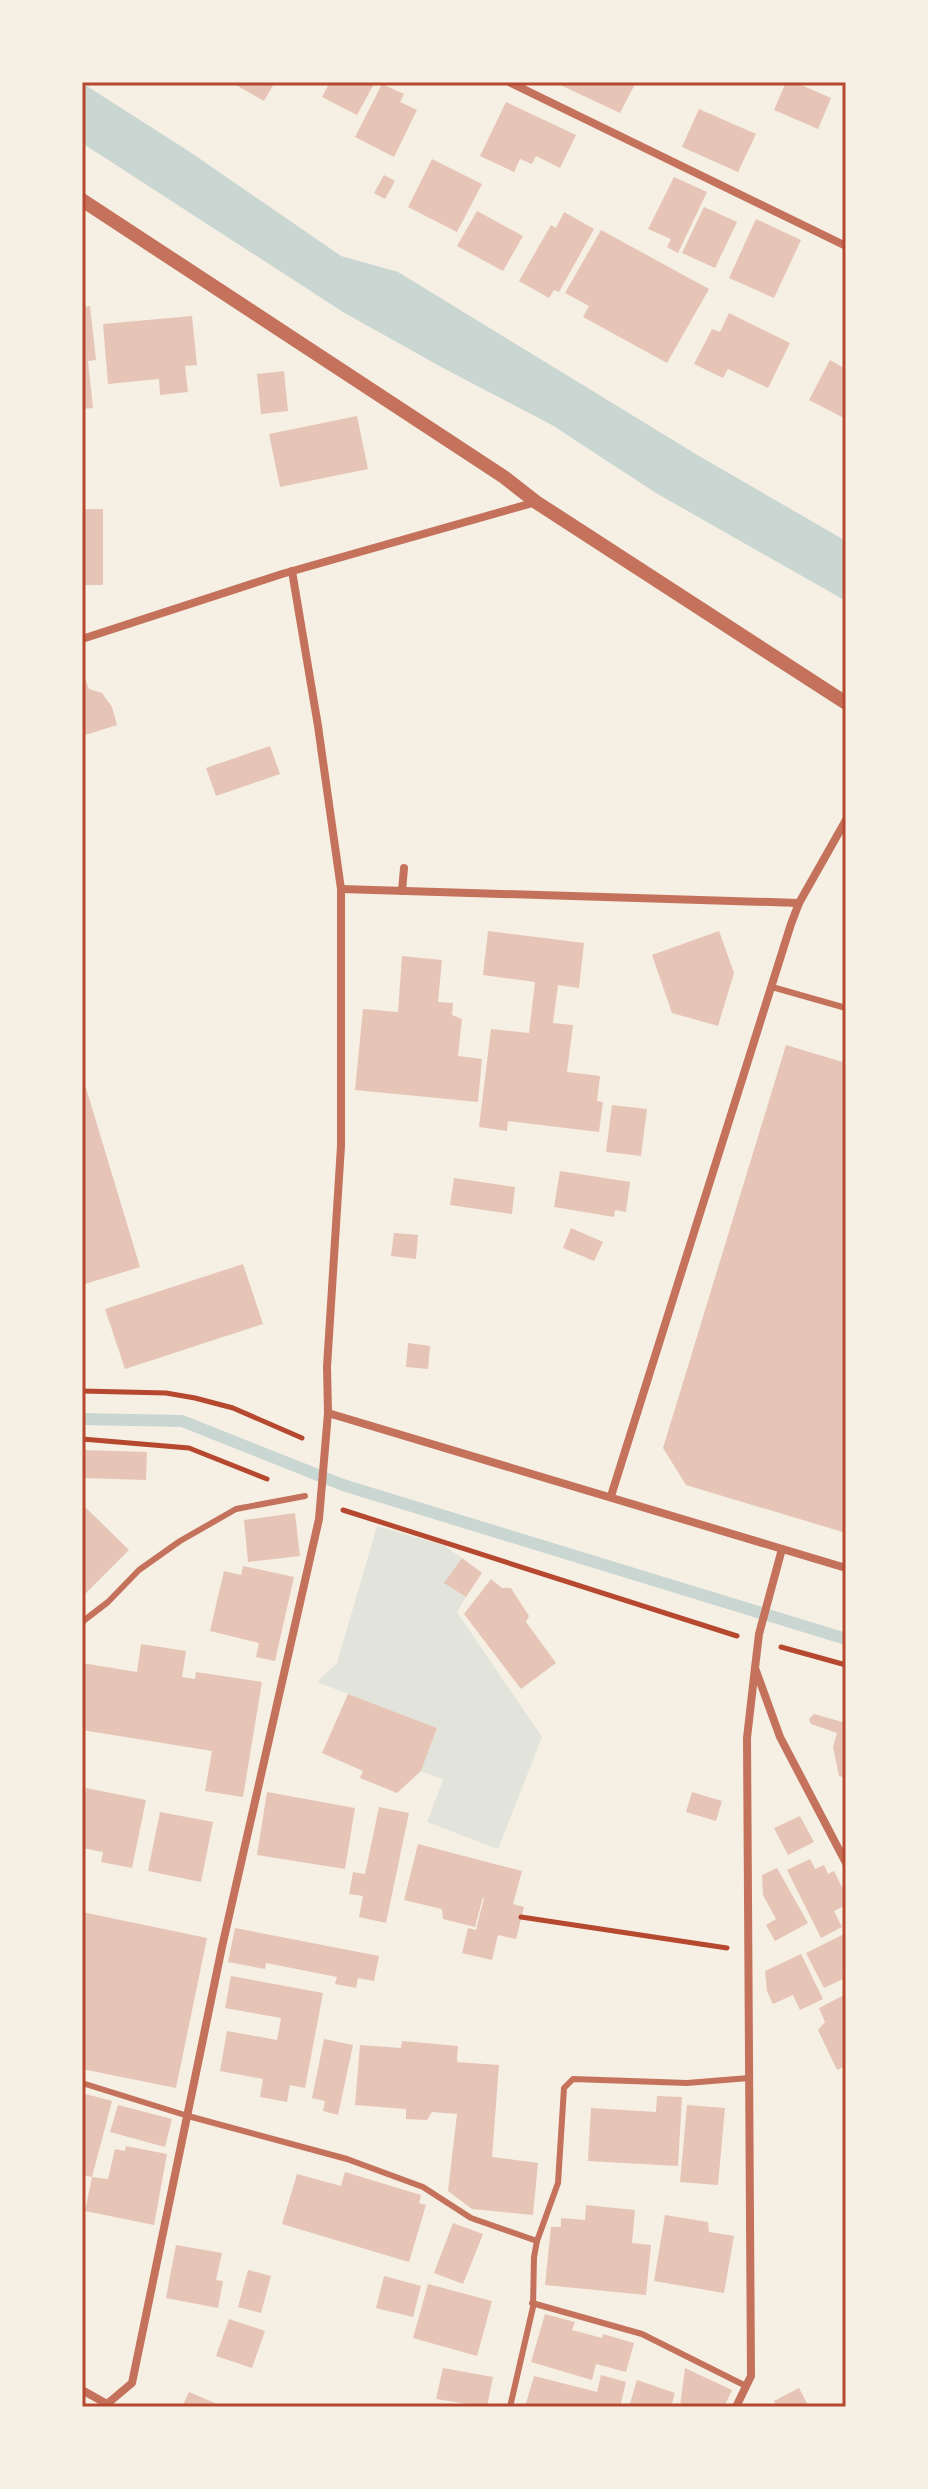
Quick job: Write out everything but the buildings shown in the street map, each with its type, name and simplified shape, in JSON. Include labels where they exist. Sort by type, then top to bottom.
[{"type":"street","points":[[509,82],[846,246]]},
{"type":"street","points":[[82,200],[491,468],[536,502],[846,703]]},
{"type":"street","points":[[82,639],[292,571],[536,502]]},
{"type":"street","points":[[82,2390],[107,2405],[132,2383],[222,1947],[319,1519],[328,1413],[327,1367],[341,1146],[341,889],[292,571]]},
{"type":"street","points":[[611,1496],[799,903],[846,820]]},
{"type":"street","points":[[402,891],[404,868]]},
{"type":"street","points":[[341,889],[799,903]]},
{"type":"street","points":[[328,1413],[846,1568]]},
{"type":"street","points":[[736,2407],[751,2376],[747,1738],[758,1638],[782,1549]]},
{"type":"street","points":[[755,1668],[780,1737],[846,1863]]},
{"type":"lane","points":[[772,987],[846,1008]]},
{"type":"lane","points":[[82,1622],[108,1602],[139,1570],[180,1541],[236,1509],[305,1496]]},
{"type":"lane","points":[[510,2407],[532,2303],[537,2241],[558,2183],[564,2088],[573,2079],[687,2083],[749,2078]]},
{"type":"lane","points":[[82,2083],[188,2116],[347,2159],[423,2187],[471,2218],[537,2241]]},
{"type":"lane","points":[[532,2303],[642,2334],[746,2386]]},
{"type":"path","points":[[82,1391],[166,1393],[195,1398],[233,1408],[325,1449]]},
{"type":"path","points":[[82,1439],[189,1448],[305,1496]]},
{"type":"path","points":[[320,1499],[846,1665]]},
{"type":"path","points":[[521,1917],[748,1951]]},
{"type":"shaded area","points":[[82,83],[190,152],[341,256],[398,272],[699,456],[846,541],[846,601],[656,493],[552,425],[343,312],[82,143]]},
{"type":"shaded area","points":[[377,1526],[443,1545],[462,1558],[445,1583],[466,1597],[457,1612],[542,1737],[498,1849],[427,1822],[443,1780],[421,1771],[437,1728],[317,1682],[337,1663]]},
{"type":"waterway","points":[[82,1419],[182,1421],[343,1485],[846,1639]]}]
